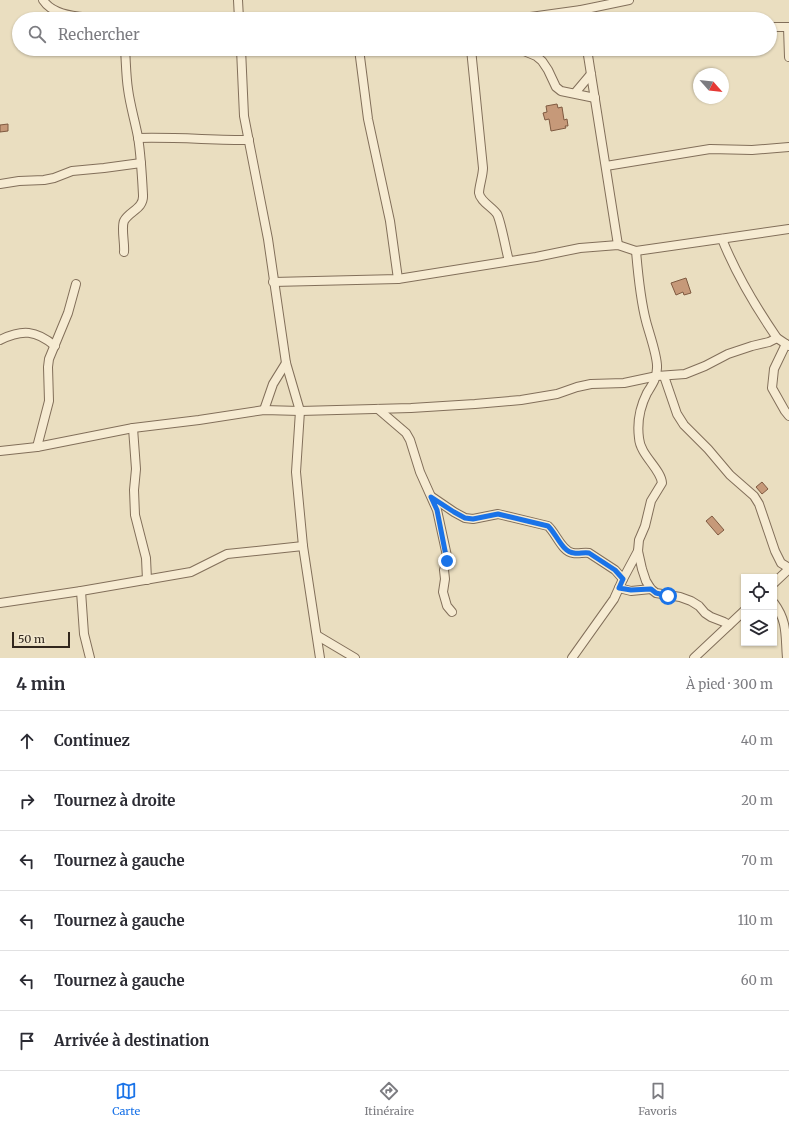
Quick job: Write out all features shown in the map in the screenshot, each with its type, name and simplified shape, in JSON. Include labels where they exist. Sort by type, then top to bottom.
[{"type":"street","points":[[43,0],[47,7],[56,12]]},
{"type":"street","points":[[238,0],[239,12]]},
{"type":"street","points":[[567,12],[629,0]]},
{"type":"street","points":[[777,27],[788,27],[789,57]]},
{"type":"street","points":[[124,252],[124,221],[138,209],[143,200],[138,138],[128,88],[126,56]]},
{"type":"street","points":[[241,56],[244,116],[268,239],[286,364],[300,411],[296,472],[303,546],[318,636],[320,658]]},
{"type":"street","points":[[360,56],[368,119],[390,221],[398,279]]},
{"type":"street","points":[[471,56],[483,168],[479,192],[481,198],[498,215],[509,262]]},
{"type":"street","points":[[536,56],[542,61],[556,87],[560,91],[595,98]]},
{"type":"street","points":[[588,56],[618,245]]},
{"type":"street","points":[[575,93],[591,74]]},
{"type":"street","points":[[138,138],[176,137],[217,140],[249,140]]},
{"type":"street","points":[[606,166],[710,149],[752,150],[789,147]]},
{"type":"street","points":[[0,184],[19,181],[44,180],[72,171],[141,163]]},
{"type":"street","points":[[273,282],[398,279],[509,262],[580,248],[618,245],[636,251],[789,229]]},
{"type":"street","points":[[722,239],[741,281],[760,313],[777,338],[788,345],[774,369],[772,388],[789,416]]},
{"type":"street","points":[[636,251],[638,276],[645,319],[660,376],[677,414],[684,425],[708,449],[730,475],[740,485],[748,490],[756,500],[769,532],[770,539],[781,563],[789,568],[777,580]]},
{"type":"street","points":[[37,446],[48,401],[49,360],[68,313],[76,284]]},
{"type":"street","points":[[0,340],[16,333],[25,332],[44,338],[55,346]]},
{"type":"street","points":[[0,451],[37,446],[133,428],[264,410],[300,411],[378,409],[521,400],[557,394],[591,384],[624,383],[660,376],[686,374],[728,354],[769,342],[777,338]]},
{"type":"street","points":[[264,410],[273,384],[286,364]]},
{"type":"street","points":[[660,376],[647,394],[639,414],[638,438],[642,450],[662,481],[651,501],[639,540],[638,551],[642,569],[646,581],[651,589],[656,593],[680,597],[691,601],[711,617],[729,625]]},
{"type":"street","points":[[378,409],[406,434],[410,440],[420,472],[437,510],[447,561],[444,570],[445,579],[443,592],[447,606],[452,612]]},
{"type":"street","points":[[133,428],[136,469],[134,490],[135,515],[146,558],[147,580]]},
{"type":"street","points":[[431,497],[465,518],[473,519],[498,514],[548,526],[554,531],[567,550],[573,553],[589,553],[615,570],[623,579]]},
{"type":"street","points":[[0,603],[191,572],[227,554],[303,546]]},
{"type":"street","points":[[572,658],[614,599],[638,551]]},
{"type":"street","points":[[781,563],[781,576]]},
{"type":"street","points":[[619,588],[631,590],[651,589]]},
{"type":"street","points":[[81,591],[84,634],[90,658]]},
{"type":"street","points":[[777,608],[784,618],[787,658]]},
{"type":"street","points":[[694,658],[741,614]]},
{"type":"street","points":[[318,636],[355,658]]},
{"type":"building","points":[[557,104],[558,108],[562,107],[564,120],[567,119],[568,126],[565,126],[566,128],[551,131],[549,119],[545,120],[543,113],[547,112],[546,106]]},
{"type":"building","points":[[8,124],[8,131],[0,132],[0,125]]},
{"type":"building","points":[[686,278],[691,293],[684,295],[683,292],[676,295],[671,283]]},
{"type":"building","points":[[762,482],[768,489],[762,494],[756,487]]},
{"type":"building","points":[[712,516],[724,530],[718,535],[706,521]]},
{"type":"route","points":[[447,561],[437,510],[431,497],[465,518],[473,519],[498,514],[548,526],[554,531],[562,545],[567,550],[573,553],[589,553],[615,570],[623,579],[619,588],[631,590],[651,589],[656,593],[668,596]]}]
